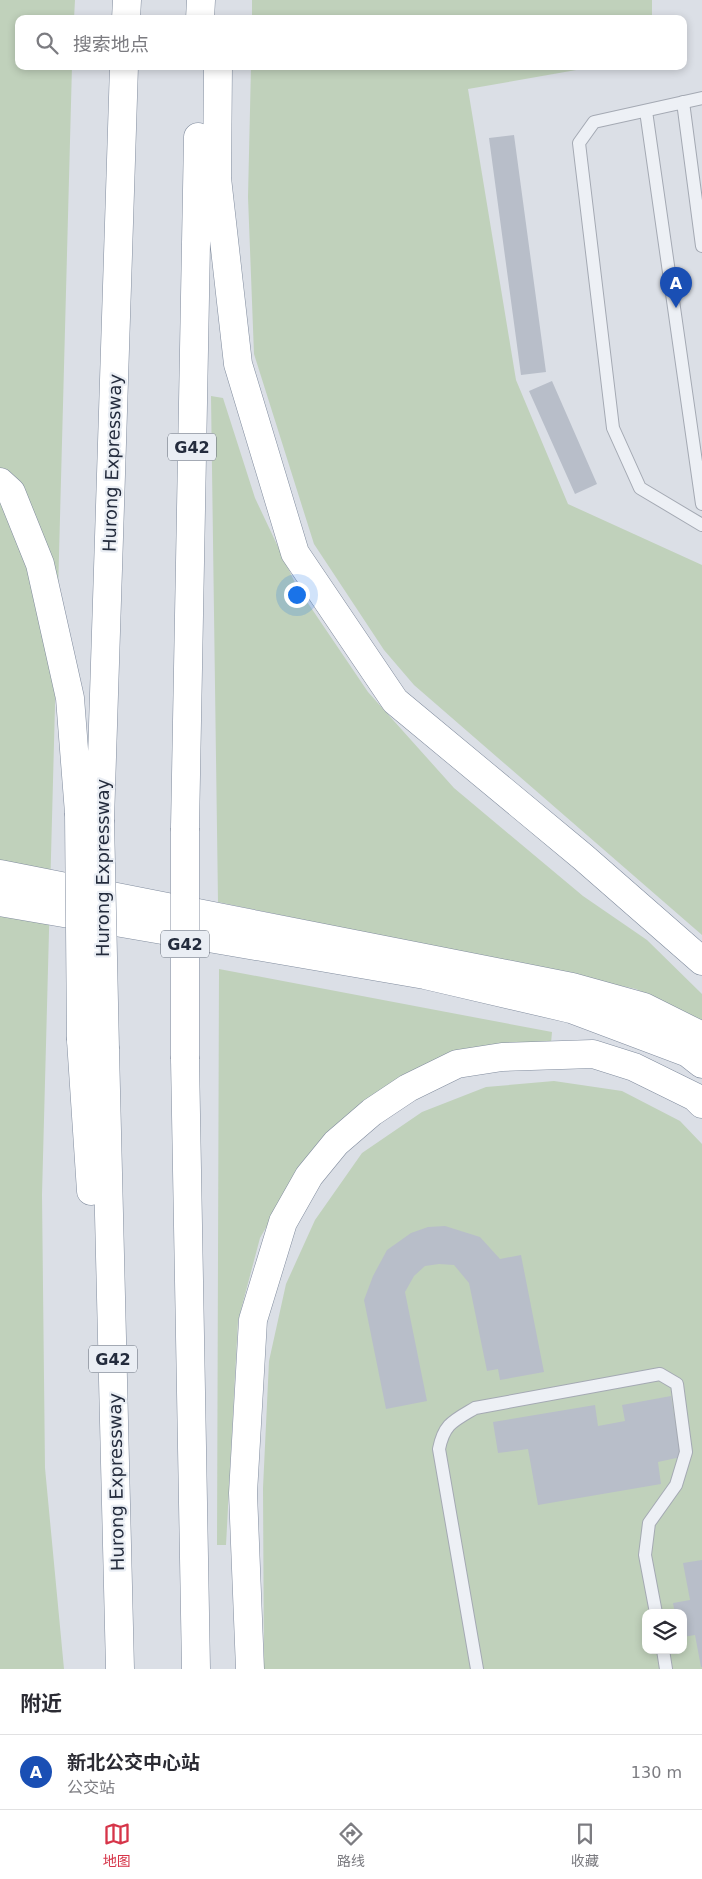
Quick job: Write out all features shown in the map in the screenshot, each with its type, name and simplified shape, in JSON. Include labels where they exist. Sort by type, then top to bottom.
[{"type":"highway","points":[[126,15],[127,0]]},
{"type":"highway","points":[[200,15],[201,0]]},
{"type":"highway","points":[[218,0],[218,15]]},
{"type":"highway","name":"Hurong Expressway","points":[[120,1669],[93,1044],[90,817],[124,70]]},
{"type":"highway","name":"G42","points":[[196,1669],[185,1059],[185,828],[200,70]]},
{"type":"highway","points":[[218,70],[217,178],[238,364],[295,553],[395,701],[583,857],[702,961]]},
{"type":"highway","points":[[0,482],[11,492],[40,564],[70,698],[90,817]]},
{"type":"highway","points":[[0,874],[572,987],[644,1007],[702,1036]]},
{"type":"highway","points":[[0,902],[425,976],[571,1009],[688,1053],[702,1064]]},
{"type":"highway","points":[[250,1669],[243,1493],[253,1320],[282,1222],[309,1176],[336,1143],[372,1112],[408,1088],[457,1064],[502,1057],[593,1054],[634,1067],[695,1097],[702,1104]]},
{"type":"lane","points":[[702,98],[594,122],[579,143],[613,428],[640,488],[702,525]]},
{"type":"lane","points":[[683,102],[702,246]]},
{"type":"lane","points":[[646,111],[702,504]]},
{"type":"lane","points":[[477,1669],[439,1450],[442,1432],[475,1408],[660,1374],[677,1384],[686,1452],[676,1485],[649,1523],[645,1555],[655,1609]]},
{"type":"lane","points":[[664,1654],[666,1669]]},
{"type":"green space","points":[[0,0],[75,0],[74,15],[15,15],[15,70],[72,70],[42,1195],[45,1468],[64,1669],[0,1669]]},
{"type":"green space","points":[[252,0],[652,0],[652,15],[252,15]]},
{"type":"green space","points":[[251,70],[576,70],[468,89],[516,380],[568,504],[702,565],[702,935],[414,685],[384,650],[314,544],[254,354],[248,197]]},
{"type":"green space","points":[[211,396],[223,398],[255,498],[297,587],[368,692],[454,788],[583,896],[647,940],[702,994],[702,1021],[636,989],[218,902]]},
{"type":"green space","points":[[219,969],[552,1032],[551,1043],[472,1048],[411,1075],[300,1168],[260,1238],[238,1321],[226,1545],[217,1545]]},
{"type":"green space","points":[[554,1081],[622,1091],[680,1121],[702,1144],[702,1669],[264,1669],[263,1488],[269,1361],[286,1284],[315,1220],[362,1153],[422,1112],[486,1087]]},
{"type":"building","points":[[514,135],[546,372],[521,375],[489,138]]},
{"type":"building","points":[[552,381],[597,484],[575,494],[529,391]]},
{"type":"building","points":[[445,1226],[480,1237],[500,1259],[521,1255],[544,1372],[500,1380],[498,1369],[487,1371],[469,1283],[454,1265],[439,1264],[425,1266],[414,1276],[405,1292],[427,1401],[386,1409],[364,1300],[373,1276],[387,1250],[411,1233],[428,1227]]},
{"type":"building","points":[[671,1396],[681,1457],[658,1462],[661,1484],[538,1505],[528,1449],[498,1453],[493,1422],[595,1405],[598,1426],[625,1421],[622,1405]]},
{"type":"building","points":[[702,1560],[702,1667],[695,1635],[687,1636],[687,1609],[674,1609],[673,1603],[690,1600],[683,1563]]},
{"type":"place","name":"新北公交中心站","points":[[676,308]]}]
